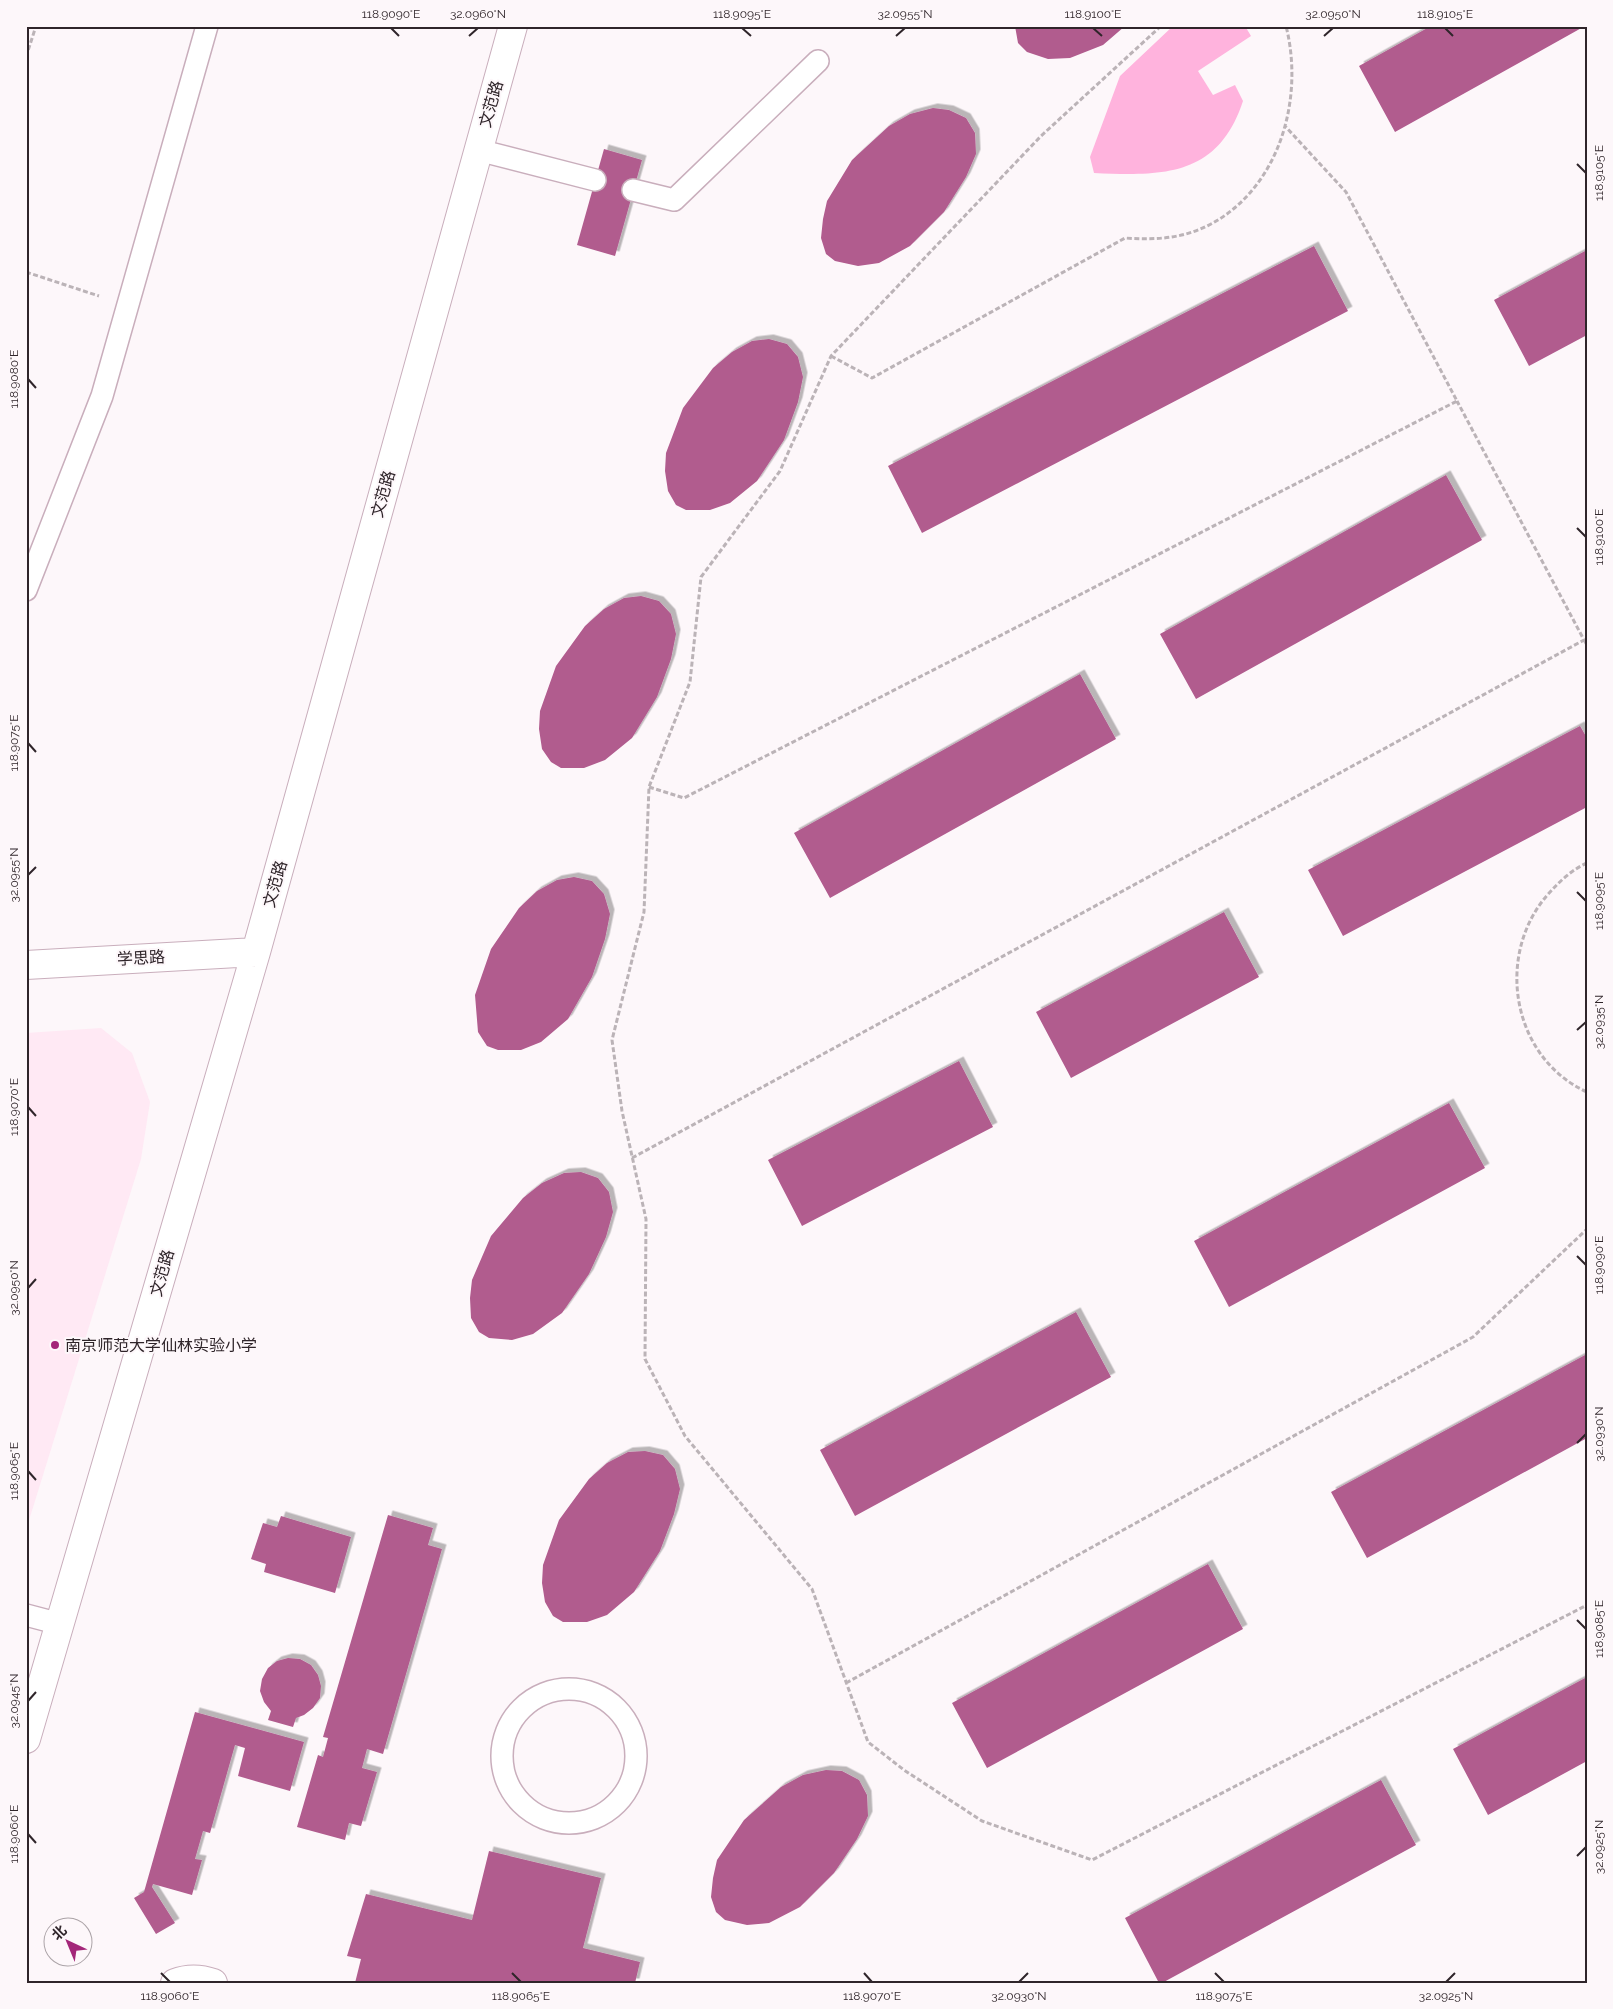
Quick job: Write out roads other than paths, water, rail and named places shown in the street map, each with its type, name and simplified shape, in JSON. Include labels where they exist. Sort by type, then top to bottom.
[{"type":"street","name":"文范路","points":[[26,1739],[256,952],[513,26]]},
{"type":"street","name":"学思路","points":[[26,965],[256,952]]},
{"type":"street","points":[[175,1983],[184,1979],[198,1978],[213,1983]]},
{"type":"lane","points":[[26,590],[102,396],[207,26]]},
{"type":"lane","points":[[633,190],[674,200],[818,61]]},
{"type":"lane","points":[[478,150],[596,180]]},
{"type":"lane","points":[[26,1615],[60,1624]]},
{"type":"lane","points":[[561,1689],[580,1689],[606,1700],[626,1720],[634,1738],[636,1757],[632,1775],[624,1793],[612,1807],[595,1817],[577,1822],[558,1822],[540,1816],[524,1806],[512,1791],[504,1774],[502,1755],[505,1736],[513,1719],[526,1704],[542,1694],[561,1689]]},
{"type":"place","name":"南京师范大学仙林实验小学","points":[[55,1345]]}]
